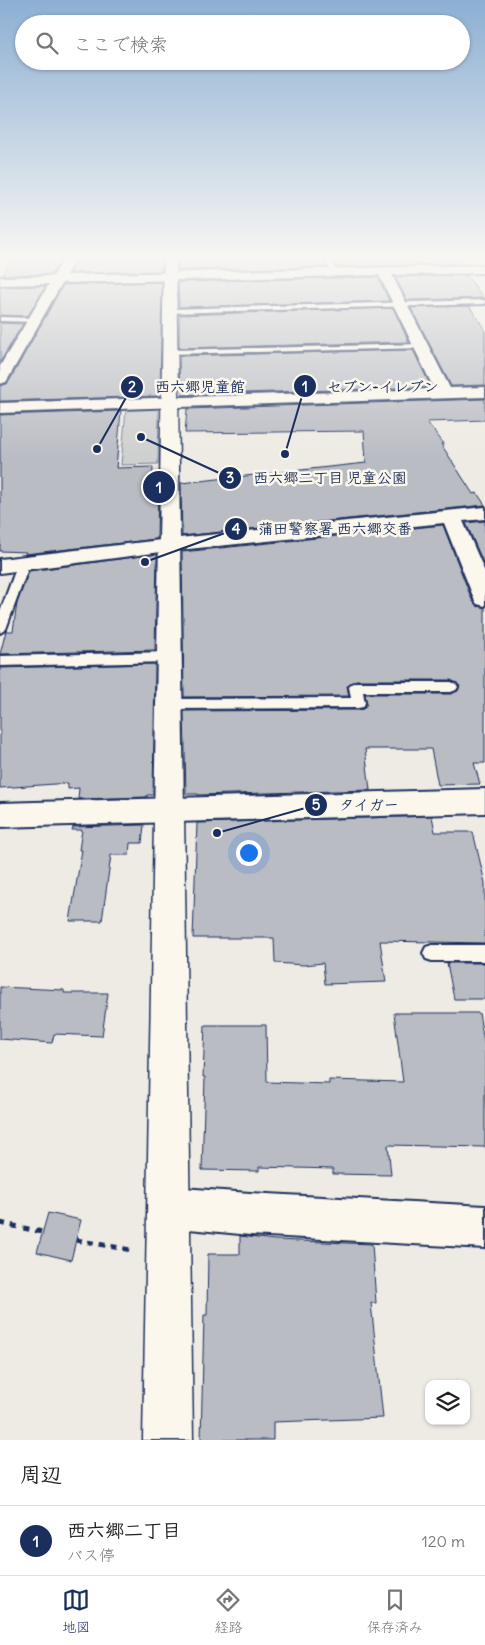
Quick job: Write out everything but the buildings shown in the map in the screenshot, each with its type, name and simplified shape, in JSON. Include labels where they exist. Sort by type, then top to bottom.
[{"type":"street","points":[[0,380],[31,325]]},
{"type":"street","points":[[168,1440],[170,325]]},
{"type":"street","points":[[410,325],[444,393]]},
{"type":"street","points":[[0,408],[170,404],[485,392]]},
{"type":"street","points":[[0,566],[169,546],[485,513]]},
{"type":"street","points":[[451,516],[485,599]]},
{"type":"street","points":[[0,815],[485,801]]},
{"type":"street","points":[[168,1207],[250,1214],[485,1227]]},
{"type":"lane","points":[[170,352],[420,346]]},
{"type":"lane","points":[[0,629],[24,564]]},
{"type":"lane","points":[[0,660],[169,657]]},
{"type":"lane","points":[[169,704],[358,703],[356,687],[451,686]]},
{"type":"lane","points":[[432,953],[485,953]]},
{"type":"path","points":[[0,1223],[42,1232]]},
{"type":"path","points":[[76,1240],[169,1256]]},
{"type":"shaded area","points":[[159,408],[158,464],[121,465],[126,409]]},
{"type":"place","name":"西六郷二丁目 児童公園","points":[[141,437]]},
{"type":"place","name":"西六郷児童館","points":[[97,449]]},
{"type":"place","name":"セブン-イレブン","points":[[285,454]]},
{"type":"place","name":"西六郷二丁目","points":[[159,487]]},
{"type":"place","name":"蒲田警察署 西六郷交番","points":[[145,562]]},
{"type":"place","name":"タイガー","points":[[217,833]]}]
